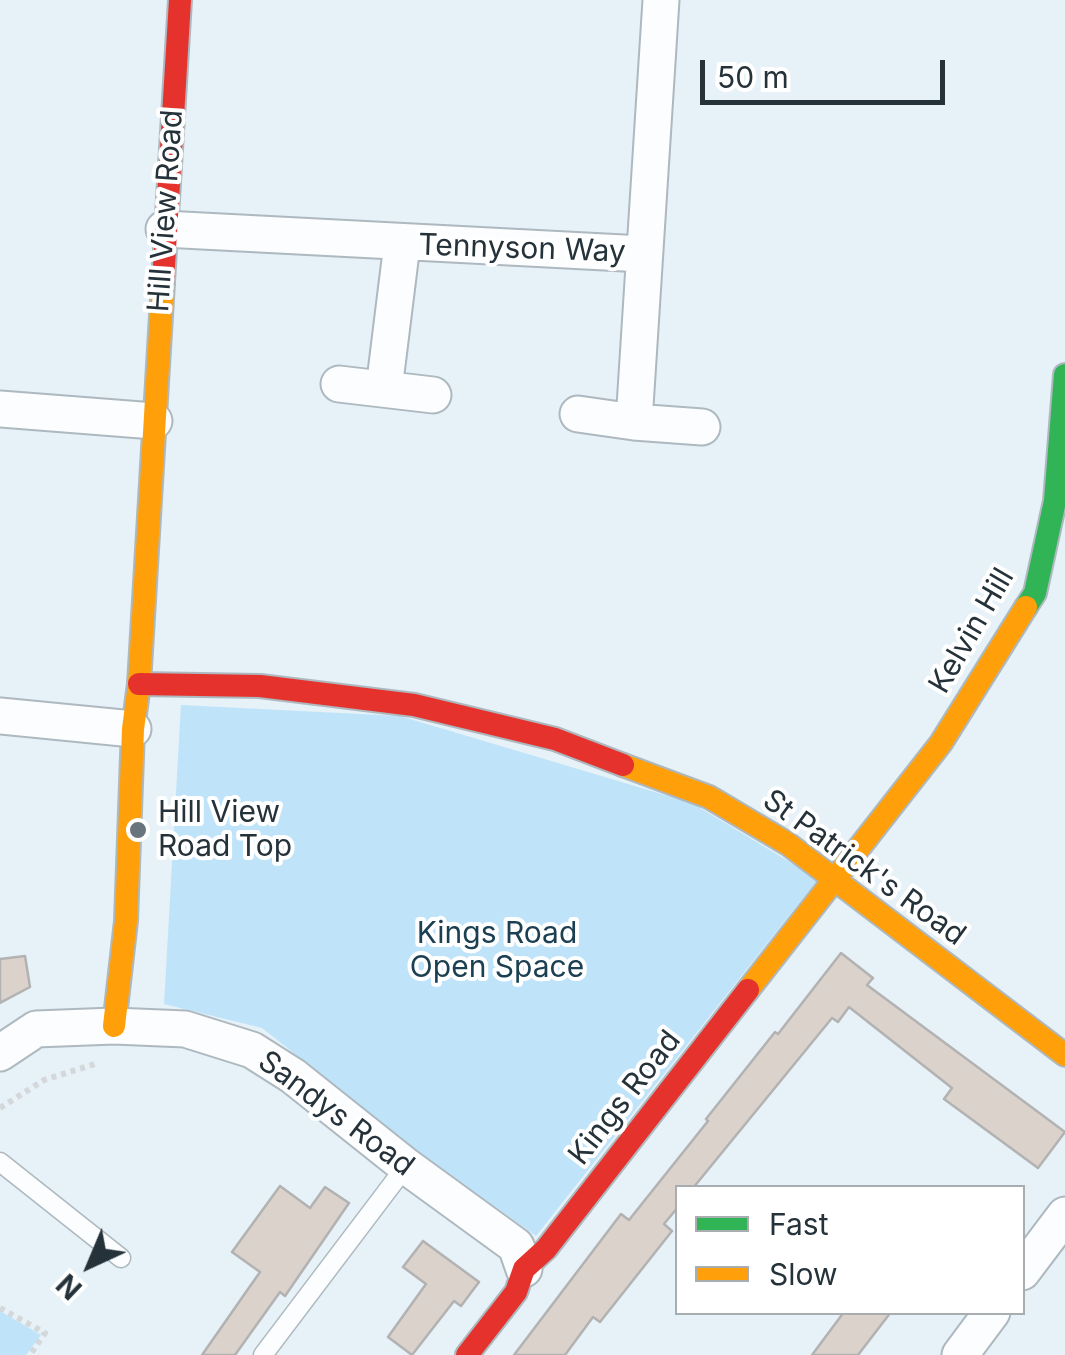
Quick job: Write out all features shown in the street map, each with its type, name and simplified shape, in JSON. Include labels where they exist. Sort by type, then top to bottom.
[{"type":"street","name":"Hill View Road","points":[[112,1043],[126,921],[134,729],[180,0]]},
{"type":"street","name":"Tennyson Way","points":[[634,422],[661,0]]},
{"type":"street","name":"Tennyson Way","points":[[164,230],[642,254]]},
{"type":"street","name":"Tennyson Way","points":[[384,389],[402,244]]},
{"type":"street","name":"Kelvin Hill","points":[[835,878],[1050,602],[1065,375]]},
{"type":"street","points":[[339,384],[433,395]]},
{"type":"street","points":[[0,410],[154,421]]},
{"type":"street","points":[[578,414],[702,427]]},
{"type":"street","name":"St Patrick's Road","points":[[139,684],[260,686],[414,704],[555,739],[708,796],[788,844],[1065,1054]]},
{"type":"street","points":[[0,716],[134,729]]},
{"type":"street","name":"Kings Road","points":[[467,1355],[516,1292],[524,1269],[546,1249],[835,878]]},
{"type":"street","name":"Sandys Road","points":[[0,1053],[36,1028],[112,1043],[185,1029],[252,1050],[293,1076],[406,1166],[516,1246],[524,1269]]},
{"type":"street","points":[[1025,1268],[1065,1215]]},
{"type":"street","points":[[960,1355],[990,1315]]},
{"type":"lane","points":[[0,1162],[120,1258]]},
{"type":"lane","points":[[263,1355],[406,1166]]},
{"type":"path","points":[[0,1108],[44,1080],[81,1066],[112,1043]]},
{"type":"path","points":[[0,1308],[45,1333],[30,1355]]},
{"type":"green space","name":"Kings Road Open Space","points":[[181,705],[400,716],[692,803],[818,879],[536,1236],[420,1153],[262,1028],[164,1004]]},
{"type":"green space","points":[[0,1311],[41,1335],[26,1355],[0,1355]]},
{"type":"building","points":[[841,953],[873,978],[867,985],[1065,1132],[1038,1168],[944,1099],[952,1088],[849,1007],[838,1022],[832,1018],[695,1185],[675,1185],[675,1211],[664,1224],[672,1231],[600,1322],[593,1317],[565,1355],[514,1355],[621,1214],[629,1220],[775,1032],[778,1034]]},
{"type":"building","points":[[25,956],[30,987],[0,1003],[0,959]]},
{"type":"building","points":[[280,1186],[310,1208],[325,1187],[349,1203],[285,1296],[280,1292],[235,1355],[202,1355],[260,1272],[232,1252]]},
{"type":"building","points":[[423,1241],[479,1282],[461,1306],[454,1301],[412,1355],[388,1337],[426,1284],[403,1267]]},
{"type":"building","points":[[842,1315],[889,1315],[858,1355],[812,1355]]},
{"type":"traffic: fast","points":[[1026,607],[1035,593],[1055,501],[1065,375]]},
{"type":"traffic: slow","points":[[114,1026],[126,921],[133,729],[163,282]]},
{"type":"traffic: slow","points":[[748,990],[941,743],[1026,607]]},
{"type":"traffic: slow","points":[[623,765],[709,797],[788,844],[1065,1055]]},
{"type":"traffic: jam","points":[[163,282],[180,0]]},
{"type":"traffic: jam","points":[[139,684],[260,686],[414,705],[555,739],[623,765]]},
{"type":"traffic: jam","points":[[467,1355],[516,1292],[524,1269],[546,1249],[748,990]]},
{"type":"place","name":"Hill View Road Top","points":[[138,830]]}]
